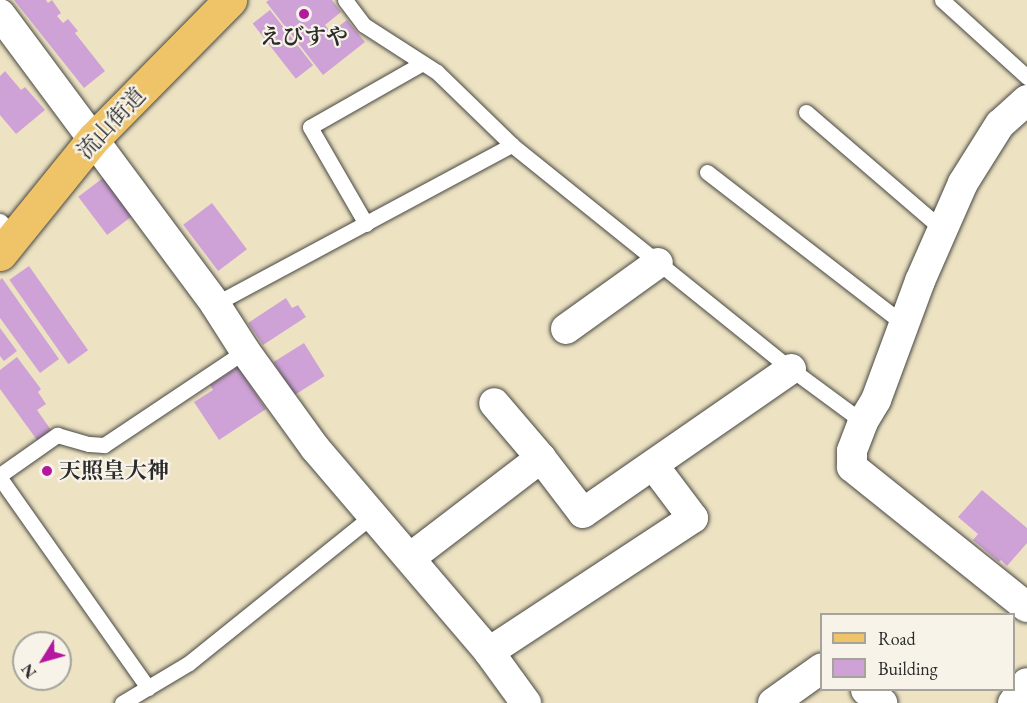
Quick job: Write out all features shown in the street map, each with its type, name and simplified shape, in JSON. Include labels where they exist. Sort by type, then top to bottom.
[{"type":"main road","name":"流山街道","points":[[5,236],[94,138],[230,0]]},
{"type":"street","points":[[0,14],[215,304],[245,351],[315,448],[489,652],[526,703]]},
{"type":"street","points":[[1027,100],[1000,124],[963,183],[942,229],[876,400],[862,422],[852,451],[852,467],[1027,607]]},
{"type":"street","points":[[566,329],[658,263]]},
{"type":"street","points":[[494,402],[583,513],[791,369]]},
{"type":"street","points":[[410,558],[541,459]]},
{"type":"street","points":[[489,652],[693,518],[653,465]]},
{"type":"street","points":[[773,703],[820,669]]},
{"type":"street","points":[[867,691],[882,703]]},
{"type":"lane","points":[[345,0],[364,25],[421,64],[437,72],[512,146],[791,369],[862,422]]},
{"type":"lane","points":[[942,0],[1027,77]]},
{"type":"lane","points":[[366,224],[310,127],[421,64]]},
{"type":"lane","points":[[806,112],[942,229]]},
{"type":"lane","points":[[215,304],[512,146]]},
{"type":"lane","points":[[707,172],[904,324]]},
{"type":"lane","points":[[148,688],[0,477],[57,435],[89,444],[104,445],[245,351]]},
{"type":"lane","points":[[122,703],[189,663],[373,514]]},
{"type":"building","points":[[14,0],[46,0],[48,3],[52,0],[61,13],[57,16],[63,23],[68,19],[78,31],[75,33],[105,71],[84,88]]},
{"type":"building","points":[[269,0],[332,0],[341,12],[325,25],[331,32],[347,20],[365,42],[323,75],[266,2]]},
{"type":"building","points":[[270,10],[313,65],[296,79],[253,24]]},
{"type":"building","points":[[5,71],[21,90],[25,87],[45,110],[16,134],[0,115],[0,76]]},
{"type":"building","points":[[103,178],[132,216],[107,235],[78,197]]},
{"type":"building","points":[[212,203],[247,249],[218,271],[183,225]]},
{"type":"building","points":[[29,266],[88,350],[68,364],[9,280]]},
{"type":"building","points":[[2,278],[59,359],[40,373],[0,318],[0,280]]},
{"type":"building","points":[[286,298],[292,308],[298,305],[306,317],[263,345],[248,323]]},
{"type":"building","points":[[0,328],[17,351],[4,361],[0,356]]},
{"type":"building","points":[[304,343],[325,376],[294,395],[273,362]]},
{"type":"building","points":[[17,357],[41,389],[38,392],[46,404],[37,410],[51,430],[37,440],[0,389],[0,370]]},
{"type":"building","points":[[238,367],[266,409],[219,440],[194,402],[213,390],[210,385]]},
{"type":"building","points":[[982,490],[1027,528],[1027,543],[1007,566],[973,540],[978,534],[958,517]]},
{"type":"place","name":"えびすや","points":[[304,14]]},
{"type":"place","name":"天照皇大神","points":[[47,471]]}]
